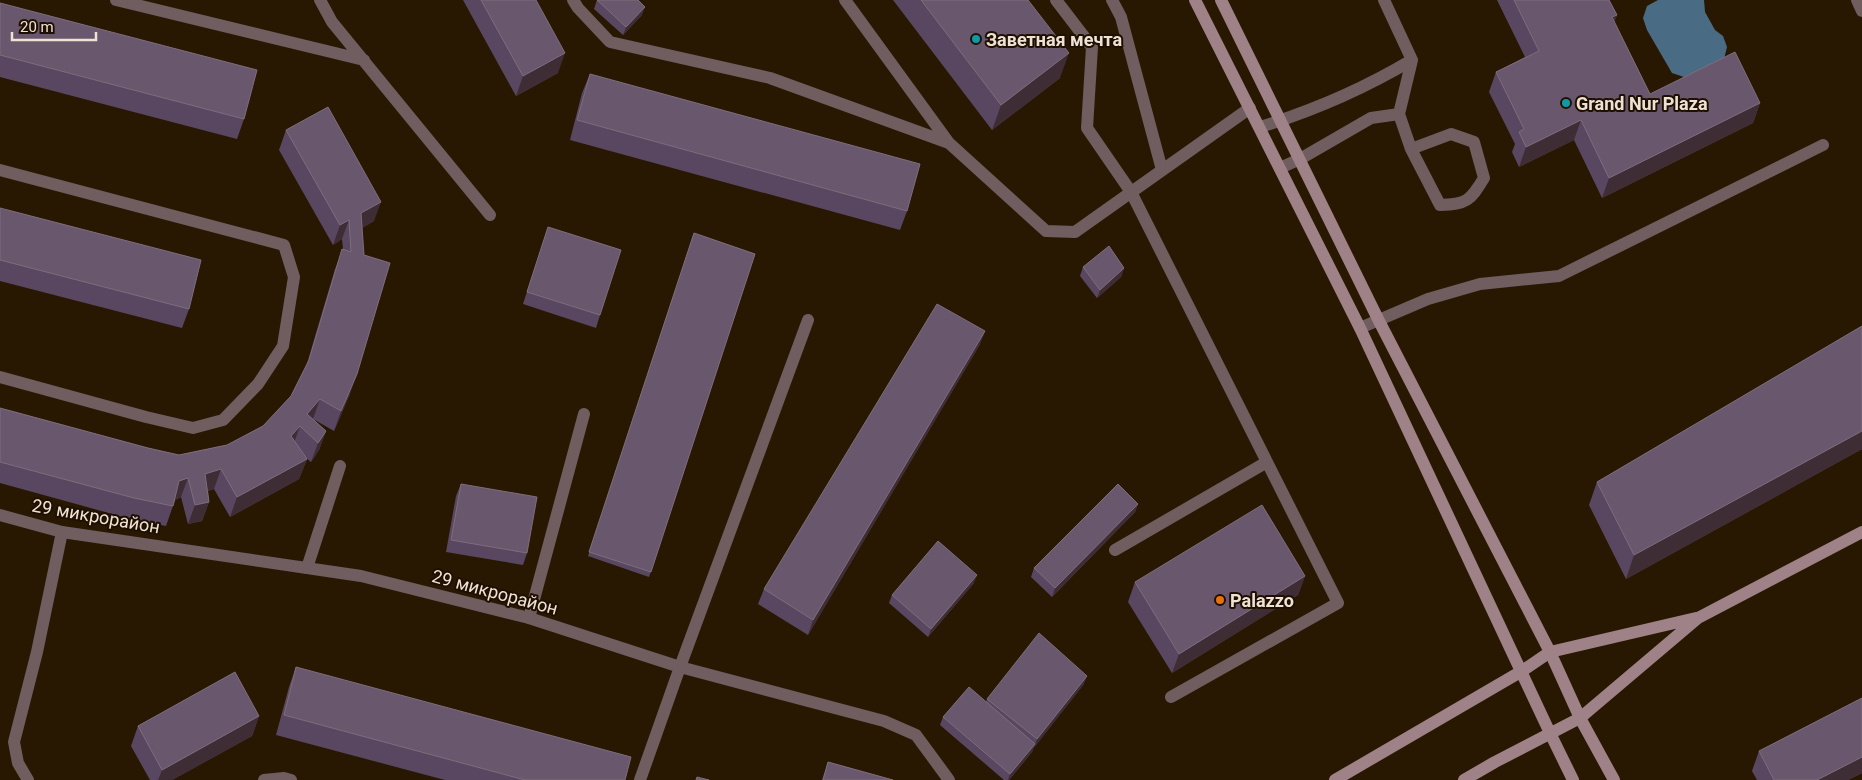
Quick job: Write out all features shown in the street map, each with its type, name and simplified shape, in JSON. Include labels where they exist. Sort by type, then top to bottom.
[{"type":"main road","points":[[1195,0],[1360,328],[1573,780]]},
{"type":"main road","points":[[1221,0],[1379,321],[1550,652],[1580,718],[1614,780]]},
{"type":"main road","points":[[1250,108],[1269,96]]},
{"type":"main road","points":[[1464,780],[1580,718],[1698,618],[1862,532]]},
{"type":"main road","points":[[1335,780],[1522,671],[1550,652],[1698,618]]},
{"type":"street","points":[[116,0],[364,60]]},
{"type":"street","points":[[320,0],[332,22],[490,215]]},
{"type":"street","points":[[573,0],[578,8],[610,42],[770,78],[949,142]]},
{"type":"street","points":[[845,0],[949,142],[1046,231],[1075,232],[1250,108]]},
{"type":"street","points":[[1056,0],[1092,46],[1087,128],[1131,192],[1338,603],[1171,697]]},
{"type":"street","points":[[1112,0],[1121,17],[1162,170]]},
{"type":"street","points":[[1384,0],[1412,60],[1399,114],[1411,149],[1440,204],[1459,204],[1473,196],[1484,178],[1474,142],[1451,134],[1411,149]]},
{"type":"street","points":[[1857,0],[1862,11]]},
{"type":"street","points":[[1260,127],[1281,121],[1381,78],[1412,60]]},
{"type":"street","points":[[1280,168],[1371,118],[1399,114]]},
{"type":"street","points":[[1360,328],[1428,299],[1480,284],[1559,276],[1823,145]]},
{"type":"street","points":[[0,170],[284,245],[294,277],[283,346],[258,384],[224,420],[193,428],[0,377]]},
{"type":"street","points":[[640,780],[808,320]]},
{"type":"street","points":[[529,618],[584,414]]},
{"type":"street","points":[[1115,550],[1267,462]]},
{"type":"street","points":[[307,568],[340,466]]},
{"type":"street","name":"29 микрорайон","points":[[0,514],[62,532],[362,576],[529,618],[680,667],[884,721],[916,735],[949,780]]},
{"type":"street","points":[[28,780],[18,764],[14,742],[37,652],[62,532]]},
{"type":"street","points":[[264,780],[284,778],[291,780]]},
{"type":"water","points":[[1658,0],[1704,0],[1705,12],[1715,30],[1723,36],[1727,47],[1724,59],[1695,76],[1684,77],[1672,73],[1647,30],[1643,18],[1647,6]]},
{"type":"building","points":[[481,0],[536,0],[565,53],[523,76]]},
{"type":"building","points":[[597,0],[638,0],[645,7],[626,27]]},
{"type":"building","name":"Заветная мечта","points":[[921,0],[1028,0],[1069,53],[1001,105]]},
{"type":"building","name":"Grand Nur Plaza","points":[[1514,0],[1609,0],[1617,15],[1612,17],[1650,94],[1735,52],[1760,103],[1609,178],[1581,120],[1526,147],[1519,132],[1524,129],[1496,72],[1539,51]]},
{"type":"building","points":[[0,3],[257,70],[244,119],[0,55]]},
{"type":"building","points":[[590,74],[920,164],[907,211],[577,120]]},
{"type":"building","points":[[328,107],[381,202],[361,213],[364,255],[390,263],[357,374],[341,411],[320,399],[307,414],[326,431],[318,443],[300,426],[291,436],[307,459],[237,497],[221,469],[205,474],[209,502],[195,505],[188,478],[179,481],[173,506],[134,498],[0,462],[0,408],[179,455],[227,445],[263,426],[291,396],[309,360],[342,249],[351,252],[349,220],[340,225],[286,130]]},
{"type":"building","points":[[0,208],[201,260],[189,309],[0,260]]},
{"type":"building","points":[[548,227],[621,250],[600,315],[527,292]]},
{"type":"building","points":[[694,233],[755,254],[651,572],[589,552]]},
{"type":"building","points":[[1109,246],[1124,268],[1100,290],[1083,267]]},
{"type":"building","points":[[937,304],[985,331],[813,620],[764,589]]},
{"type":"building","points":[[1862,326],[1862,431],[1634,555],[1597,482]]},
{"type":"building","points":[[461,484],[537,497],[527,553],[451,540]]},
{"type":"building","points":[[1118,484],[1138,504],[1055,588],[1034,568]]},
{"type":"building","points":[[1262,505],[1305,576],[1179,654],[1135,582]]},
{"type":"building","points":[[938,541],[977,575],[931,629],[892,595]]},
{"type":"building","points":[[1039,633],[1087,676],[1037,739],[987,699]]},
{"type":"building","points":[[296,667],[631,757],[625,780],[525,780],[284,715]]},
{"type":"building","points":[[235,672],[259,716],[162,770],[138,726]]},
{"type":"building","points":[[969,687],[1035,744],[1010,774],[943,717]]},
{"type":"building","points":[[1862,698],[1862,757],[1817,780],[1774,780],[1759,751]]},
{"type":"building","points":[[828,762],[893,780],[823,780]]},
{"type":"building","points":[[697,777],[709,780],[696,780]]},
{"type":"place","name":"Заветная мечта","points":[[976,39]]},
{"type":"place","name":"Grand Nur Plaza","points":[[1566,103]]},
{"type":"place","name":"Palazzo","points":[[1220,600]]}]
